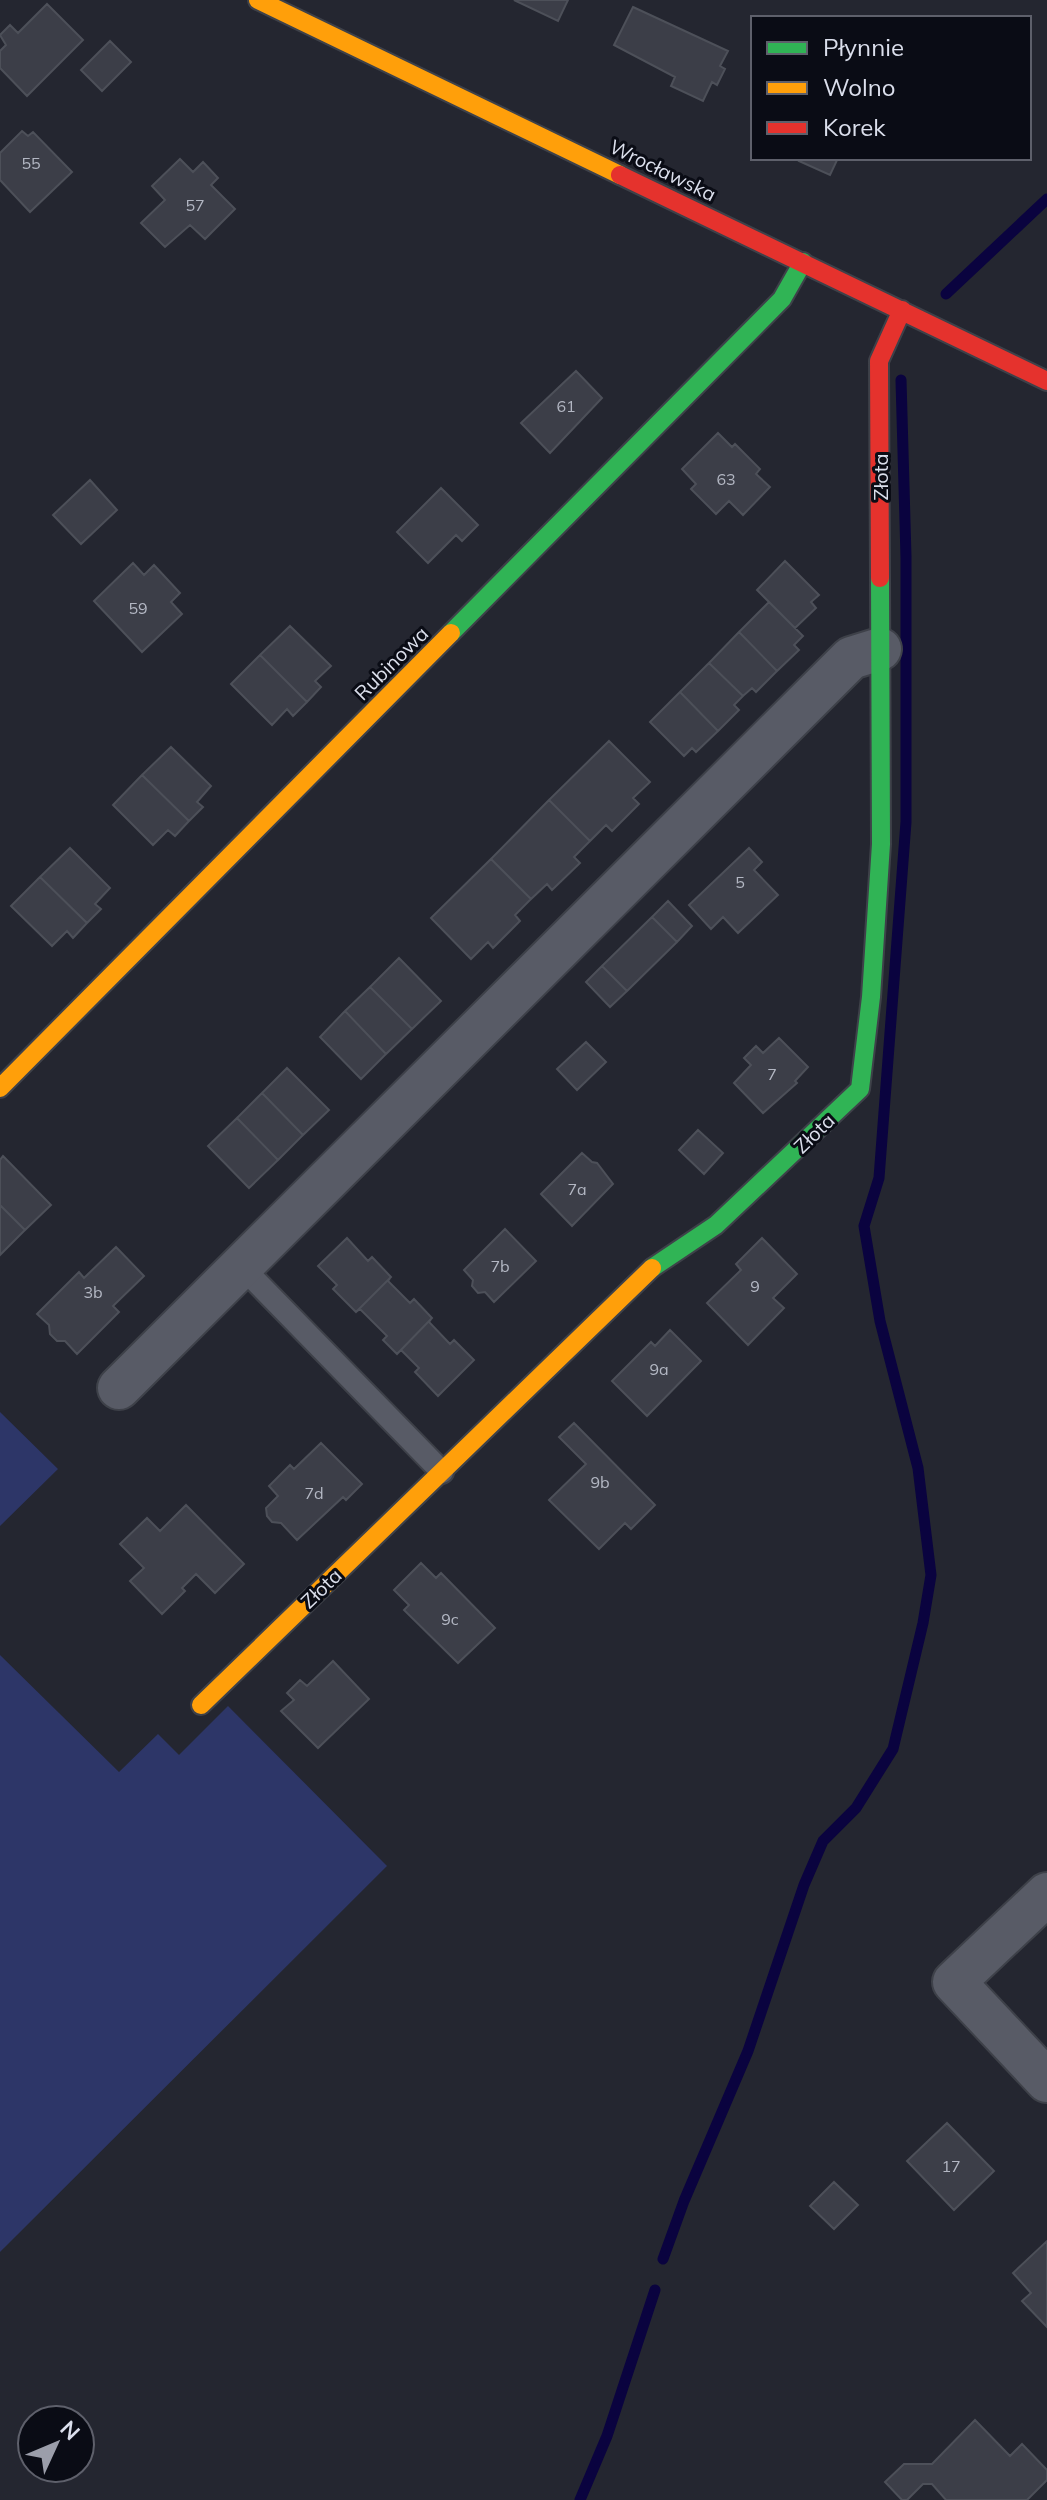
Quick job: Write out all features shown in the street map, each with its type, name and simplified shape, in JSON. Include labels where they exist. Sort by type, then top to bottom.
[{"type":"street","name":"Wrocławska","points":[[258,0],[1047,381]]},
{"type":"street","name":"Rubinowa","points":[[0,1088],[782,299],[803,262]]},
{"type":"street","name":"Złota","points":[[201,1705],[658,1262],[716,1225],[860,1089],[871,997],[881,844],[879,361],[902,310]]},
{"type":"street","points":[[119,1388],[851,658],[880,649]]},
{"type":"street","points":[[1047,1894],[954,1982],[1047,2081]]},
{"type":"lane","points":[[242,1267],[442,1472]]},
{"type":"shaded area","points":[[0,1412],[58,1469],[0,1526]]},
{"type":"shaded area","points":[[0,1655],[119,1772],[158,1734],[179,1755],[228,1706],[387,1866],[0,2252]]},
{"type":"building","points":[[514,0],[568,0],[558,21]]},
{"type":"building","points":[[47,4],[83,40],[27,96],[0,68],[0,51],[6,45],[0,35],[10,25],[18,33]]},
{"type":"building","points":[[633,7],[728,51],[720,66],[725,69],[717,85],[712,82],[703,101],[671,86],[675,77],[614,45]]},
{"type":"building","points":[[110,41],[131,62],[102,91],[81,70]]},
{"type":"building","points":[[22,131],[28,136],[33,132],[72,172],[30,212],[0,180],[0,153]]},
{"type":"building","points":[[180,159],[193,172],[203,162],[218,178],[211,185],[235,209],[205,239],[190,225],[165,247],[141,223],[165,200],[152,186]]},
{"type":"building","points":[[800,160],[837,160],[830,175]]},
{"type":"building","points":[[576,371],[602,398],[550,453],[521,423]]},
{"type":"building","points":[[718,433],[732,447],[735,444],[760,469],[756,474],[770,487],[743,515],[729,501],[716,514],[691,489],[696,484],[682,469]]},
{"type":"building","points":[[90,480],[117,510],[81,544],[53,515]]},
{"type":"building","points":[[441,488],[478,525],[462,541],[456,535],[428,563],[397,532]]},
{"type":"building","points":[[785,561],[819,595],[811,602],[816,608],[795,628],[757,590]]},
{"type":"building","points":[[133,563],[144,575],[154,565],[180,593],[171,602],[182,614],[142,652],[94,601]]},
{"type":"building","points":[[769,602],[803,636],[794,645],[799,650],[777,671],[739,632]]},
{"type":"building","points":[[290,626],[331,666],[315,681],[321,687],[307,702],[260,655]]},
{"type":"building","points":[[739,632],[777,671],[756,692],[752,688],[743,696],[709,663]]},
{"type":"building","points":[[260,655],[307,702],[293,716],[287,709],[272,725],[231,684]]},
{"type":"building","points":[[709,663],[743,696],[734,705],[739,710],[718,731],[680,692]]},
{"type":"building","points":[[680,692],[718,731],[696,752],[692,748],[684,756],[650,722]]},
{"type":"building","points":[[609,741],[650,782],[633,798],[639,804],[612,831],[606,825],[590,841],[549,800]]},
{"type":"building","points":[[171,747],[211,786],[197,802],[203,807],[189,821],[142,775]]},
{"type":"building","points":[[142,775],[189,821],[175,836],[168,830],[153,845],[113,805]]},
{"type":"building","points":[[549,800],[590,841],[574,857],[580,863],[552,890],[547,884],[531,899],[491,859]]},
{"type":"building","points":[[70,848],[110,888],[95,904],[101,909],[87,923],[40,877]]},
{"type":"building","points":[[749,848],[762,862],[754,870],[778,895],[738,933],[723,917],[711,929],[689,905]]},
{"type":"building","points":[[491,859],[531,899],[515,915],[520,921],[493,948],[488,942],[471,959],[431,918]]},
{"type":"building","points":[[40,877],[87,923],[73,938],[67,931],[52,946],[11,906]]},
{"type":"building","points":[[668,901],[692,926],[677,942],[652,917]]},
{"type":"building","points":[[652,917],[677,942],[627,991],[602,966]]},
{"type":"building","points":[[399,958],[441,1001],[412,1029],[370,987]]},
{"type":"building","points":[[602,966],[627,991],[610,1007],[586,982]]},
{"type":"building","points":[[370,987],[412,1029],[386,1054],[345,1011]]},
{"type":"building","points":[[345,1011],[386,1054],[361,1079],[320,1037]]},
{"type":"building","points":[[779,1038],[808,1067],[795,1081],[797,1083],[763,1113],[734,1083],[751,1065],[744,1058],[756,1046],[763,1053]]},
{"type":"building","points":[[586,1042],[606,1062],[577,1090],[557,1069]]},
{"type":"building","points":[[287,1068],[329,1110],[303,1135],[262,1093]]},
{"type":"building","points":[[262,1093],[303,1135],[278,1160],[237,1118]]},
{"type":"building","points":[[237,1118],[278,1160],[249,1188],[208,1146]]},
{"type":"building","points":[[698,1130],[723,1153],[704,1174],[679,1150]]},
{"type":"building","points":[[582,1153],[597,1163],[613,1184],[572,1226],[541,1194]]},
{"type":"building","points":[[3,1156],[51,1205],[25,1230],[0,1205],[0,1160]]},
{"type":"building","points":[[0,1205],[25,1230],[0,1255]]},
{"type":"building","points":[[505,1229],[536,1261],[494,1302],[485,1292],[478,1293],[472,1286],[473,1280],[464,1270]]},
{"type":"building","points":[[347,1238],[368,1261],[372,1257],[391,1277],[356,1312],[333,1289],[337,1285],[318,1266]]},
{"type":"building","points":[[762,1238],[797,1274],[773,1298],[784,1308],[748,1345],[707,1303],[741,1270],[736,1264]]},
{"type":"building","points":[[116,1247],[144,1276],[113,1306],[119,1312],[77,1354],[65,1341],[57,1341],[50,1334],[49,1325],[37,1314],[79,1272],[84,1278]]},
{"type":"building","points":[[391,1277],[388,1281],[410,1303],[414,1299],[432,1318],[397,1354],[383,1340],[387,1336],[360,1309],[356,1312]]},
{"type":"building","points":[[432,1318],[429,1322],[450,1344],[454,1340],[474,1360],[438,1396],[415,1372],[419,1368],[401,1350],[397,1354]]},
{"type":"building","points":[[670,1330],[701,1361],[647,1416],[612,1381],[651,1342],[655,1346]]},
{"type":"building","points":[[574,1423],[655,1505],[631,1529],[625,1523],[599,1549],[549,1500],[586,1464],[559,1437]]},
{"type":"building","points":[[321,1443],[362,1484],[346,1500],[343,1497],[297,1540],[281,1523],[272,1522],[267,1516],[266,1508],[278,1496],[269,1486],[290,1465],[294,1469]]},
{"type":"building","points":[[186,1505],[244,1564],[215,1593],[196,1574],[182,1588],[185,1591],[162,1614],[130,1581],[144,1568],[120,1544],[147,1518],[160,1531]]},
{"type":"building","points":[[421,1563],[436,1578],[441,1573],[495,1628],[458,1663],[404,1610],[409,1605],[394,1590]]},
{"type":"building","points":[[333,1661],[369,1699],[318,1748],[281,1711],[294,1700],[287,1693],[300,1680],[307,1686]]},
{"type":"building","points":[[947,2123],[994,2171],[954,2210],[907,2161]]},
{"type":"building","points":[[834,2182],[858,2205],[834,2229],[810,2206]]},
{"type":"building","points":[[1047,2241],[1047,2327],[1022,2301],[1031,2293],[1013,2273]]},
{"type":"building","points":[[975,2420],[1010,2456],[1022,2444],[1047,2470],[1047,2480],[1027,2500],[946,2500],[932,2484],[923,2484],[907,2500],[902,2500],[885,2482],[904,2464],[932,2464]]},
{"type":"waterway","points":[[946,294],[1047,199]]},
{"type":"waterway","points":[[663,2259],[684,2201],[748,2051],[804,1885],[823,1841],[856,1808],[893,1749],[923,1623],[931,1575],[918,1468],[880,1321],[864,1226],[879,1178],[906,822],[906,557],[901,380]]},
{"type":"waterway","points":[[580,2500],[607,2436],[655,2290]]},
{"type":"traffic: fast","points":[[451,633],[782,299],[803,262]]},
{"type":"traffic: fast","points":[[652,1268],[716,1225],[860,1089],[871,997],[881,844],[880,578]]},
{"type":"traffic: slow","points":[[258,0],[620,175]]},
{"type":"traffic: slow","points":[[0,1088],[451,633]]},
{"type":"traffic: slow","points":[[201,1705],[652,1268]]},
{"type":"traffic: jam","points":[[620,175],[1047,381]]},
{"type":"traffic: jam","points":[[880,578],[879,361],[902,310]]}]
